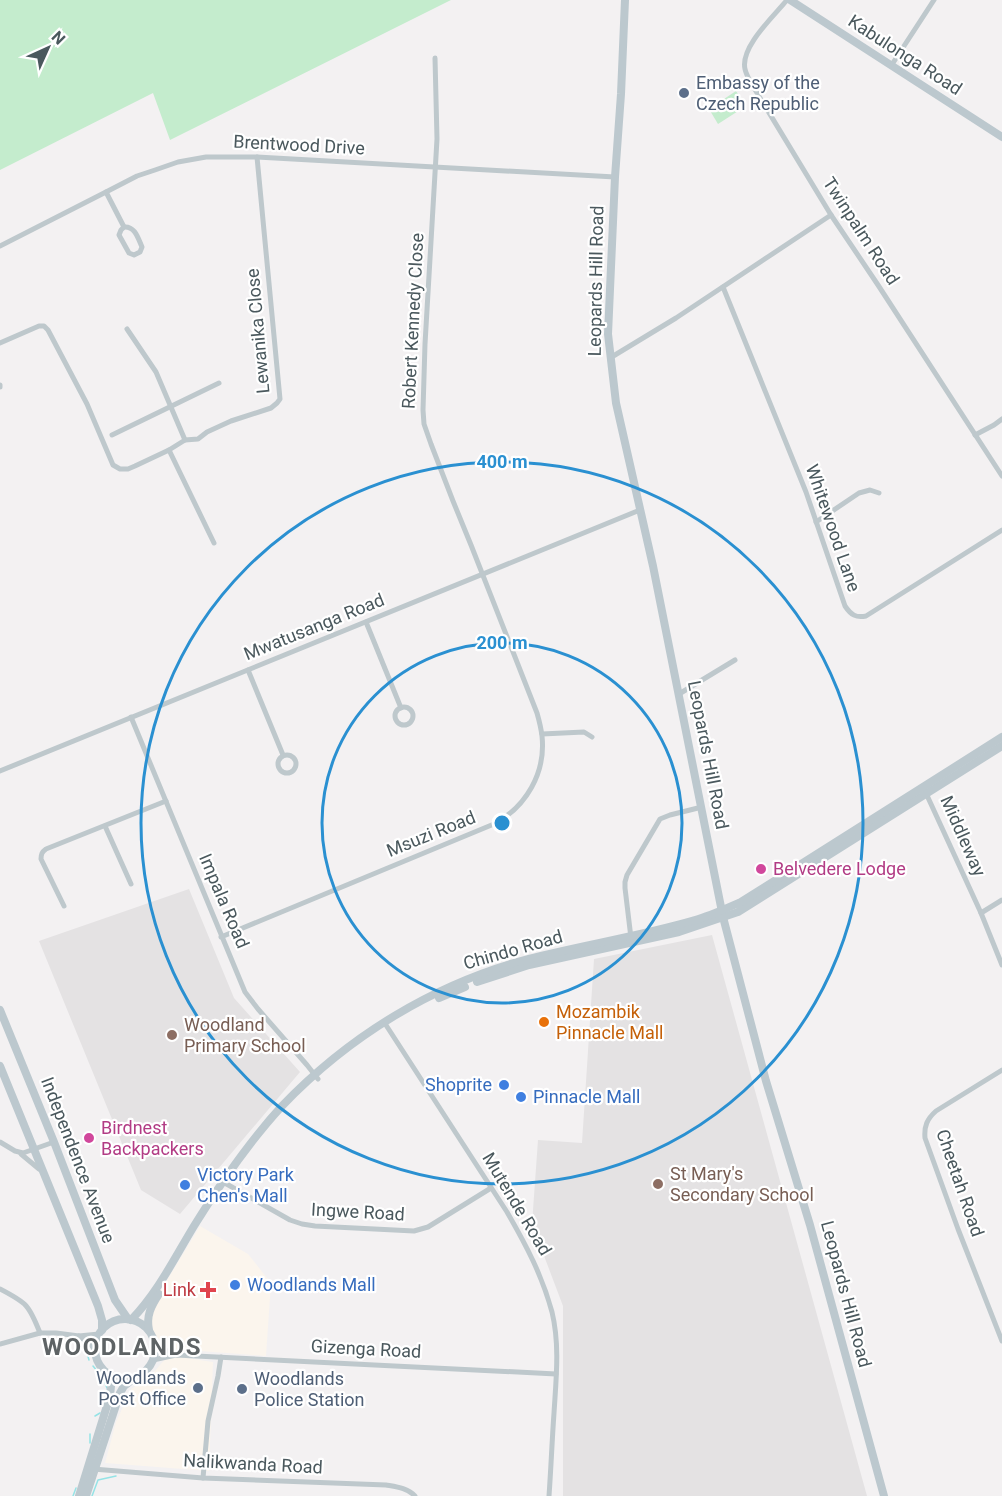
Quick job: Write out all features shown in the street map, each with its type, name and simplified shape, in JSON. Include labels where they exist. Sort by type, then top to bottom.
[{"type":"main road","name":"Kabulonga Road","points":[[789,0],[1002,137]]},
{"type":"main road","name":"Leopards Hill Road","points":[[626,2],[615,177],[609,334],[616,403],[680,694],[722,913],[766,1081],[810,1225],[884,1496]]},
{"type":"main road","name":"Chindo Road","points":[[722,913],[738,912],[1002,737]]},
{"type":"main road","name":"Chindo Road","points":[[148,1330],[147,1322],[152,1305],[241,1155],[283,1105],[351,1044],[446,988],[484,973],[528,959],[632,939],[697,920],[706,920],[722,913],[1002,746]]},
{"type":"main road","points":[[718,892],[732,902],[741,902]]},
{"type":"main road","points":[[718,892],[718,901],[706,920],[728,935],[732,918],[738,912]]},
{"type":"main road","name":"Independence Avenue","points":[[0,1010],[54,1142],[114,1300],[130,1320]]},
{"type":"main road","name":"Independence Avenue","points":[[0,1066],[98,1306],[102,1320],[100,1332]]},
{"type":"main road","name":"Chindo Road","points":[[130,1320],[153,1294],[225,1183]]},
{"type":"main road","points":[[79,1496],[92,1469],[122,1389],[146,1370],[153,1360],[153,1339],[148,1330],[141,1323],[122,1319],[111,1323],[100,1332],[96,1342],[96,1359],[100,1367],[118,1378],[136,1377]]},
{"type":"main road","points":[[86,1496],[110,1396],[111,1386],[107,1373]]},
{"type":"street","name":"Twinpalm Road","points":[[789,0],[753,42],[744,63],[745,71],[831,215],[1002,477]]},
{"type":"street","points":[[891,66],[934,0]]},
{"type":"street","name":"Robert Kennedy Close","points":[[435,58],[437,139],[425,344],[424,423],[449,492],[483,574]]},
{"type":"street","name":"Brentwood Drive","points":[[0,246],[137,176],[178,162],[206,157],[257,157],[615,177]]},
{"type":"street","name":"Lewanika Close","points":[[185,440],[198,438],[231,421],[271,408],[280,399],[257,157]]},
{"type":"street","points":[[106,192],[124,227]]},
{"type":"street","points":[[610,358],[831,215]]},
{"type":"street","points":[[124,227],[129,227],[134,231],[142,247],[140,252],[134,255],[129,253],[119,235],[124,227]]},
{"type":"street","name":"Whitewood Lane","points":[[723,287],[849,612],[854,616],[867,616],[1002,530]]},
{"type":"street","points":[[0,343],[39,326],[44,326],[48,330],[87,404],[113,465],[120,470],[128,469],[185,440],[156,372],[127,329]]},
{"type":"street","points":[[112,435],[219,383]]},
{"type":"street","points":[[975,435],[1002,419]]},
{"type":"street","points":[[169,450],[214,543]]},
{"type":"street","points":[[816,522],[859,493],[870,490],[879,493]]},
{"type":"street","name":"Mwatusanga Road","points":[[0,771],[640,510]]},
{"type":"street","name":"Msuzi Road","points":[[221,937],[502,820],[522,802],[533,786],[541,765],[542,734],[530,693],[483,574]]},
{"type":"street","points":[[366,622],[401,708]]},
{"type":"street","points":[[680,694],[735,660]]},
{"type":"street","points":[[248,670],[283,755]]},
{"type":"street","name":"Impala Road","points":[[131,717],[221,937],[251,1001],[316,1077]]},
{"type":"street","points":[[542,734],[584,732],[592,737]]},
{"type":"street","name":"Middleway","points":[[925,790],[981,912],[1002,965]]},
{"type":"street","points":[[64,906],[41,859],[46,849],[166,801]]},
{"type":"street","points":[[632,939],[625,888],[630,870],[660,819],[702,807]]},
{"type":"street","points":[[105,826],[131,884]]},
{"type":"street","points":[[981,912],[1002,900]]},
{"type":"street","name":"Mutende Road","points":[[385,1024],[507,1212],[538,1269],[552,1314],[555,1335],[556,1374],[549,1496]]},
{"type":"street","name":"Cheetah Road","points":[[1002,1070],[936,1111],[930,1116],[924,1130],[958,1229],[1002,1341]]},
{"type":"street","points":[[0,1142],[31,1161],[44,1174]]},
{"type":"street","points":[[15,1151],[23,1153],[54,1142]]},
{"type":"street","name":"Ingwe Road","points":[[225,1183],[290,1220],[302,1224],[414,1231],[428,1227],[490,1188]]},
{"type":"street","points":[[0,1289],[22,1300],[28,1306],[40,1333]]},
{"type":"street","points":[[0,1344],[40,1333],[79,1336],[100,1332]]},
{"type":"street","points":[[79,1336],[95,1350]]},
{"type":"street","name":"Gizenga Road","points":[[153,1339],[165,1350],[176,1354],[556,1374]]},
{"type":"street","name":"Gizenga Road","points":[[153,1360],[176,1354]]},
{"type":"street","points":[[203,1478],[208,1420],[219,1376],[221,1357]]},
{"type":"street","name":"Nalikwanda Road","points":[[92,1469],[203,1478],[386,1485],[400,1487],[415,1496]]},
{"type":"shaded area","name":"Woodland Primary School","points":[[189,889],[234,998],[300,1072],[180,1214],[141,1190],[39,941]]},
{"type":"shaded area","name":"St Mary's Secondary School","points":[[712,935],[867,1496],[563,1496],[563,1306],[532,1224],[538,1140],[582,1143],[594,959]]},
{"type":"shaded area","points":[[200,1226],[248,1254],[271,1283],[266,1356],[174,1349],[156,1337],[151,1328],[149,1310]]},
{"type":"shaded area","points":[[173,1356],[213,1362],[209,1471],[105,1463],[116,1422],[131,1389],[154,1372],[165,1359]]},
{"type":"green space","points":[[0,0],[451,0],[170,140],[153,93],[0,170]]},
{"type":"green space","points":[[736,91],[746,106],[718,124],[709,109]]},
{"type":"waterway","points":[[76,1340],[86,1350],[89,1360]]},
{"type":"waterway","points":[[93,1366],[103,1378],[107,1388]]},
{"type":"waterway","points":[[95,1416],[100,1413]]},
{"type":"waterway","points":[[90,1434],[90,1443]]},
{"type":"waterway","points":[[92,1496],[98,1480],[116,1476]]},
{"type":"waterway","points":[[73,1496],[76,1488]]},
{"type":"place","name":"Embassy of the Czech Republic","points":[[684,93]]},
{"type":"place","name":"Belvedere Lodge","points":[[761,869]]},
{"type":"place","name":"Mozambik Pinnacle Mall","points":[[544,1022]]},
{"type":"place","name":"Woodland Primary School","points":[[172,1035]]},
{"type":"place","name":"Shoprite","points":[[504,1085]]},
{"type":"place","name":"Pinnacle Mall","points":[[521,1097]]},
{"type":"place","name":"Birdnest Backpackers","points":[[89,1138]]},
{"type":"place","name":"St Mary's Secondary School","points":[[658,1184]]},
{"type":"place","name":"Victory Park Chen's Mall","points":[[185,1185]]},
{"type":"place","name":"Woodlands Mall","points":[[235,1285]]},
{"type":"place","name":"Link","points":[[208,1290]]},
{"type":"place","name":"Woodlands Post Office","points":[[198,1388]]},
{"type":"place","name":"Woodlands Police Station","points":[[242,1389]]},
{"type":"district","name":"WOODLANDS","points":[[122,1347]]}]
